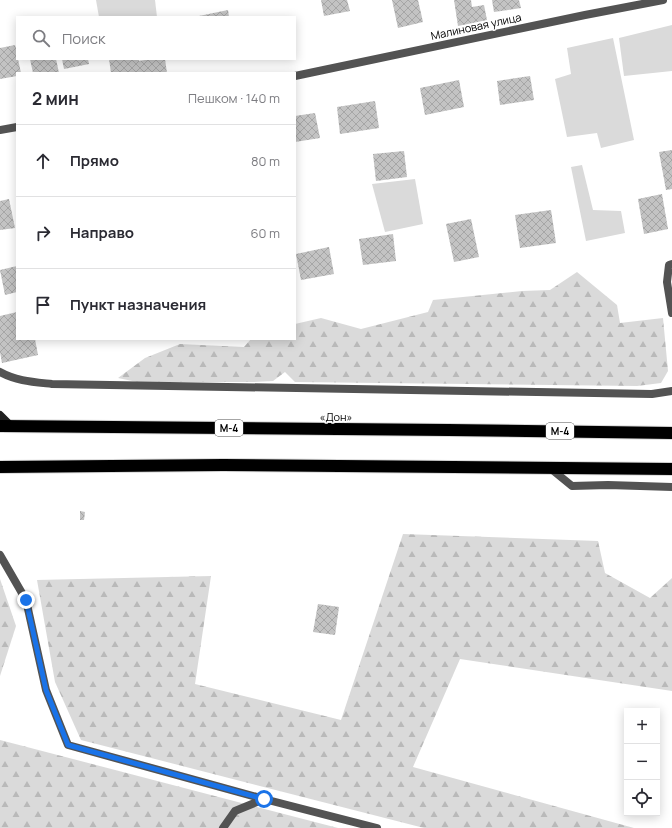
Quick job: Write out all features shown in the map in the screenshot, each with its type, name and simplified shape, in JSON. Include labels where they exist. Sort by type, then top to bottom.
[{"type":"highway","name":"«Дон»","points":[[5,426],[672,433]]},
{"type":"highway","points":[[0,467],[231,465],[672,469]]},
{"type":"street","name":"Малиновая улица","points":[[296,76],[663,0]]},
{"type":"street","points":[[0,130],[16,127]]},
{"type":"street","points":[[670,265],[667,282],[672,313]]},
{"type":"street","points":[[0,372],[25,381],[52,384],[645,394],[672,391]]},
{"type":"street","points":[[0,415],[5,426]]},
{"type":"street","points":[[550,468],[572,486],[608,485],[672,487]]},
{"type":"street","points":[[0,555],[26,600],[46,690],[68,745],[264,799],[377,828]]},
{"type":"street","points":[[223,828],[235,811],[264,799]]},
{"type":"green space","points":[[96,0],[155,0],[157,16],[99,16]]},
{"type":"green space","points":[[672,25],[672,71],[624,76],[619,38]]},
{"type":"green space","points":[[613,38],[634,140],[601,148],[597,133],[567,137],[555,79],[571,74],[567,48]]},
{"type":"green space","points":[[582,165],[593,210],[621,211],[625,233],[586,241],[571,167]]},
{"type":"green space","points":[[415,179],[423,224],[385,232],[372,184]]},
{"type":"green space","points":[[577,272],[617,305],[620,323],[663,318],[668,371],[661,383],[637,386],[295,382],[285,372],[273,381],[254,382],[137,382],[118,378],[145,358],[180,344],[244,347],[250,340],[296,340],[296,324],[321,318],[361,329],[428,312],[433,300],[522,291],[550,290]]},
{"type":"green space","points":[[403,534],[598,541],[605,573],[650,598],[672,578],[672,691],[460,659],[413,767],[634,828],[424,828],[81,740],[55,682],[37,580],[211,576],[195,684],[341,720]]},
{"type":"green space","points":[[0,579],[16,626],[0,676]]},
{"type":"green space","points":[[0,740],[338,828],[0,828]]},
{"type":"building","points":[[321,0],[347,0],[350,11],[324,16]]},
{"type":"building","points":[[392,0],[418,0],[423,22],[398,28]]},
{"type":"building","points":[[454,0],[471,0],[472,7],[484,5],[487,20],[458,26]]},
{"type":"building","points":[[492,0],[519,0],[521,8],[494,12]]},
{"type":"building","points":[[228,10],[229,16],[199,16]]},
{"type":"building","points":[[15,45],[16,60],[18,60],[21,72],[16,72],[16,76],[0,79],[0,48]]},
{"type":"building","points":[[30,60],[56,60],[59,72],[33,72]]},
{"type":"building","points":[[62,60],[88,60],[89,64],[64,69]]},
{"type":"building","points":[[109,60],[165,60],[167,72],[111,72]]},
{"type":"building","points":[[530,76],[534,100],[500,105],[497,81]]},
{"type":"building","points":[[459,80],[464,107],[425,115],[420,88]]},
{"type":"building","points":[[375,101],[379,128],[340,134],[337,107]]},
{"type":"building","points":[[315,113],[320,138],[296,142],[296,116]]},
{"type":"building","points":[[672,150],[672,189],[666,190],[659,152]]},
{"type":"building","points":[[404,151],[407,177],[376,181],[373,154]]},
{"type":"building","points":[[662,194],[668,229],[644,234],[638,199]]},
{"type":"building","points":[[9,199],[15,228],[0,230],[0,201]]},
{"type":"building","points":[[551,210],[556,243],[520,248],[515,215]]},
{"type":"building","points":[[471,219],[479,257],[454,262],[446,224]]},
{"type":"building","points":[[393,234],[396,261],[363,265],[359,239]]},
{"type":"building","points":[[329,247],[334,274],[301,280],[296,254]]},
{"type":"building","points":[[16,266],[16,292],[5,295],[0,270]]},
{"type":"building","points":[[16,312],[16,340],[35,340],[38,355],[2,363],[0,352],[0,316]]},
{"type":"building","points":[[80,511],[85,512],[84,520],[80,520]]},
{"type":"building","points":[[318,604],[339,607],[335,635],[313,632]]},
{"type":"route","points":[[26,600],[46,690],[68,745],[264,799]]}]
